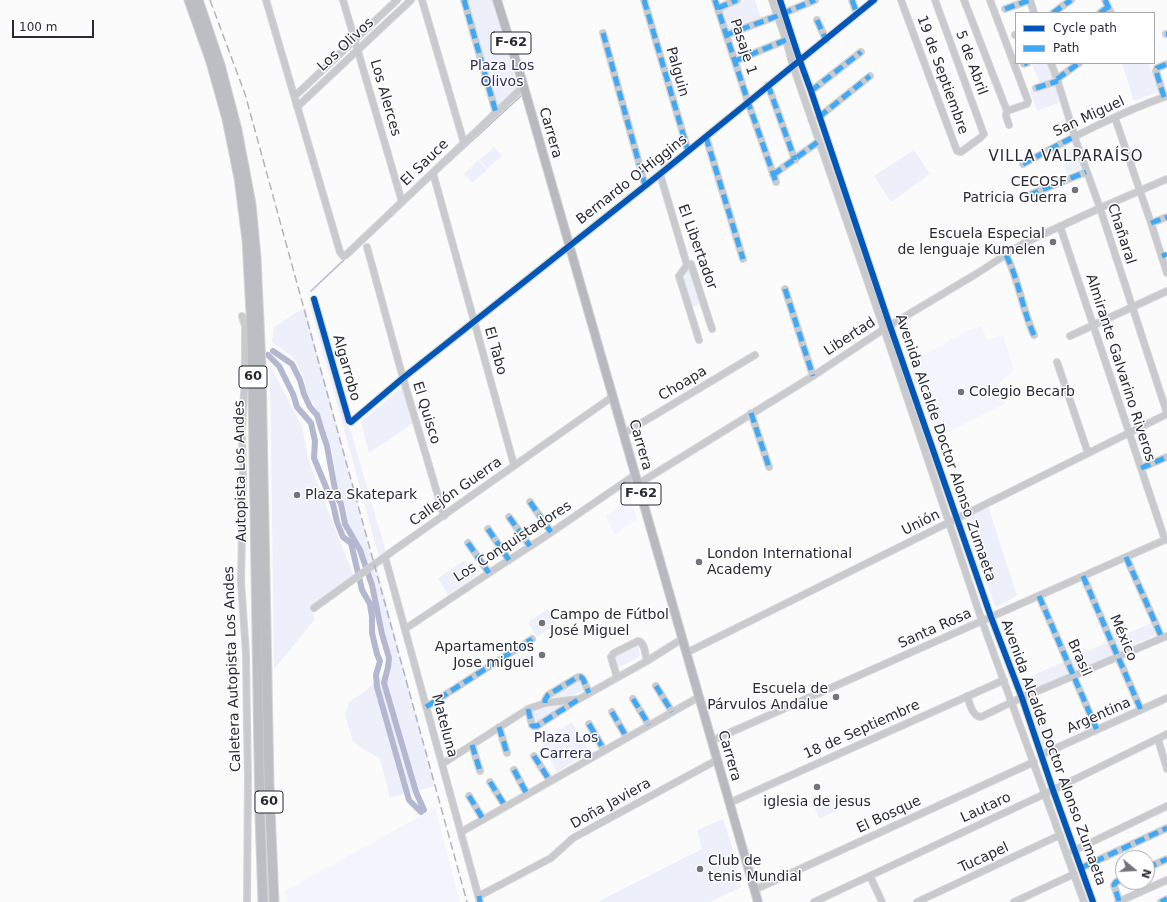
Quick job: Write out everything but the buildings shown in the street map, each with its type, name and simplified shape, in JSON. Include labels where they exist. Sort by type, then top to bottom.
[{"type":"highway","name":"Autopista Los Andes","points":[[189,0],[211,62],[227,119],[239,178],[247,240],[252,340],[262,902]]},
{"type":"highway","name":"Autopista Los Andes","points":[[198,0],[220,65],[237,130],[251,204],[256,257],[261,366],[269,778],[274,902]]},
{"type":"main road","name":"F-62","points":[[498,0],[523,87]]},
{"type":"main road","name":"Carrera","points":[[523,87],[758,902]]},
{"type":"street","points":[[266,0],[297,107]]},
{"type":"street","name":"Los Alerces","points":[[344,0],[402,202]]},
{"type":"street","name":"Los Olivos","points":[[295,96],[397,0]]},
{"type":"street","name":"Los Olivos","points":[[297,107],[411,0]]},
{"type":"street","points":[[422,0],[464,144]]},
{"type":"street","points":[[464,0],[496,113]]},
{"type":"street","name":"Palguin","points":[[644,0],[688,151]]},
{"type":"street","name":"Pasaje 1","points":[[715,0],[775,179],[795,160]]},
{"type":"street","points":[[718,8],[737,0]]},
{"type":"street","name":"Avenida Alcalde Doctor Alonso Zumaeta","points":[[772,0],[786,40],[793,66],[820,141],[982,621],[1084,902]]},
{"type":"street","name":"Avenida Alcalde Doctor Alonso Zumaeta","points":[[780,0],[890,326],[1093,902]]},
{"type":"street","points":[[726,35],[778,16],[784,12],[815,0]]},
{"type":"street","points":[[852,0],[857,14]]},
{"type":"street","name":"Bernardo O'Higgins","points":[[403,378],[660,174],[874,0]]},
{"type":"street","name":"19 de Septiembre","points":[[901,0],[957,151],[963,152],[984,134]]},
{"type":"street","name":"5 de Abril","points":[[935,0],[984,134]]},
{"type":"street","points":[[964,0],[1007,110],[1006,116],[1009,125]]},
{"type":"street","points":[[990,0],[1028,101],[1027,104],[1007,110]]},
{"type":"street","points":[[1005,8],[1030,0],[1034,12]]},
{"type":"street","points":[[1054,12],[1071,0]]},
{"type":"street","points":[[1105,0],[1110,10]]},
{"type":"street","points":[[817,20],[826,40]]},
{"type":"street","points":[[603,33],[645,186]]},
{"type":"street","points":[[735,61],[786,40]]},
{"type":"street","points":[[811,91],[861,52]]},
{"type":"street","name":"Chañaral","points":[[1051,64],[1167,414]]},
{"type":"street","points":[[1036,88],[1057,80],[1078,64]]},
{"type":"street","points":[[1166,97],[1156,71],[1157,68],[1167,64]]},
{"type":"street","points":[[819,117],[870,76]]},
{"type":"street","points":[[768,85],[795,160],[820,141]]},
{"type":"street","name":"El Sauce","points":[[297,107],[340,252],[343,256],[346,255],[523,87]]},
{"type":"street","name":"San Miguel","points":[[1022,164],[1075,136],[1166,97]]},
{"type":"street","points":[[1115,118],[1151,223],[1164,256],[1167,273]]},
{"type":"street","points":[[706,137],[743,259]]},
{"type":"street","points":[[1029,196],[1086,172]]},
{"type":"street","name":"El Tabo","points":[[433,173],[514,465]]},
{"type":"street","name":"El Libertador","points":[[660,174],[687,265],[691,264],[712,329]]},
{"type":"street","name":"Libertad","points":[[638,484],[1024,243],[1167,179]]},
{"type":"street","points":[[1151,223],[1167,217]]},
{"type":"street","name":"Almirante Galvarino Riveros","points":[[1060,226],[1166,540]]},
{"type":"street","name":"El Quisco","points":[[368,247],[403,378],[444,516]]},
{"type":"street","points":[[1006,255],[1012,266],[1028,322],[1034,334]]},
{"type":"street","points":[[687,265],[680,276],[699,340]]},
{"type":"street","points":[[785,289],[813,376]]},
{"type":"street","points":[[1070,336],[1093,324],[1167,291]]},
{"type":"street","name":"Algarrobo","points":[[314,299],[350,422],[352,422],[403,378]]},
{"type":"street","name":"Caletera Autopista Los Andes","points":[[242,316],[245,326],[245,383],[243,416],[241,582],[246,668],[248,777],[247,902]]},
{"type":"street","name":"Choapa","points":[[623,434],[755,355]]},
{"type":"street","points":[[1056,362],[1088,453]]},
{"type":"street","name":"Callejón Guerra","points":[[314,608],[354,578],[444,516],[612,396]]},
{"type":"street","points":[[751,413],[769,468]]},
{"type":"street","name":"Unión","points":[[686,653],[1167,414]]},
{"type":"street","points":[[1141,468],[1167,457]]},
{"type":"street","name":"Los Conquistadores","points":[[405,629],[635,476]]},
{"type":"street","points":[[530,502],[551,532]]},
{"type":"street","points":[[510,517],[530,546]]},
{"type":"street","points":[[488,529],[509,560]]},
{"type":"street","name":"Santa Rosa","points":[[711,741],[1166,540]]},
{"type":"street","points":[[468,543],[489,573]]},
{"type":"street","name":"Mateluna","points":[[385,557],[480,899]]},
{"type":"street","points":[[966,696],[974,714],[977,717],[981,717],[1012,702],[1165,637],[1126,557]]},
{"type":"street","name":"México","points":[[1083,576],[1141,710]]},
{"type":"street","name":"Brasil","points":[[1039,596],[1097,730]]},
{"type":"street","points":[[426,707],[532,639]]},
{"type":"street","points":[[528,709],[532,725],[537,726],[589,693],[682,639]]},
{"type":"street","points":[[617,677],[611,657],[614,653],[640,641],[643,644],[646,661]]},
{"type":"street","points":[[545,703],[548,695],[578,677],[583,679],[589,693]]},
{"type":"street","name":"18 de Septiembre","points":[[729,803],[1004,680]]},
{"type":"street","points":[[656,686],[672,712]]},
{"type":"street","points":[[461,832],[699,697]]},
{"type":"street","name":"Argentina","points":[[1041,755],[1167,698]]},
{"type":"street","points":[[442,764],[528,709],[545,703],[579,699]]},
{"type":"street","points":[[633,699],[649,725]]},
{"type":"street","points":[[612,712],[627,738]]},
{"type":"street","points":[[589,724],[604,750]]},
{"type":"street","points":[[499,727],[507,752]]},
{"type":"street","name":"Lautaro","points":[[814,902],[1053,790],[1167,734]]},
{"type":"street","points":[[1158,739],[1167,769]]},
{"type":"street","points":[[472,745],[480,771]]},
{"type":"street","points":[[534,756],[550,781]]},
{"type":"street","name":"Doña Javiera","points":[[480,899],[551,858],[573,838],[717,760]]},
{"type":"street","name":"El Bosque","points":[[754,890],[1034,762]]},
{"type":"street","points":[[514,770],[527,794]]},
{"type":"street","points":[[490,782],[505,806]]},
{"type":"street","points":[[469,796],[483,819]]},
{"type":"street","points":[[1067,854],[1167,806]]},
{"type":"street","points":[[1081,868],[1167,828]]},
{"type":"street","name":"Tucapel","points":[[917,902],[1060,835]]},
{"type":"street","points":[[1155,864],[1167,859]]},
{"type":"street","points":[[1014,902],[1074,874]]},
{"type":"street","points":[[870,876],[882,902]]},
{"type":"street","points":[[1115,890],[1118,902],[1167,880]]},
{"type":"street","points":[[1161,902],[1167,899]]},
{"type":"shaded area","name":"Colegio Becarb","points":[[981,326],[987,340],[1003,335],[1014,370],[1000,382],[1006,403],[936,438],[909,364],[963,333]]},
{"type":"shaded area","points":[[631,498],[637,520],[614,535],[606,516]]},
{"type":"shaded area","points":[[435,808],[460,902],[287,902],[285,891]]},
{"type":"green space","name":"Plaza Los Olivos","points":[[466,0],[493,0],[520,84],[496,107]]},
{"type":"green space","points":[[740,0],[755,0],[761,19],[727,32],[720,8]]},
{"type":"green space","points":[[1032,64],[1048,64],[1061,102],[1037,111],[1030,91],[1041,86]]},
{"type":"green space","points":[[1122,64],[1149,64],[1158,92],[1134,101]]},
{"type":"green space","points":[[494,147],[502,156],[487,169],[479,160]]},
{"type":"green space","points":[[1073,147],[1081,169],[1067,174],[1060,153]]},
{"type":"green space","points":[[914,150],[930,174],[891,202],[874,176]]},
{"type":"green space","points":[[478,160],[487,170],[472,183],[464,174]]},
{"type":"green space","points":[[691,266],[702,304],[691,307],[681,276],[687,267]]},
{"type":"green space","points":[[313,303],[386,552],[379,557],[310,305]]},
{"type":"green space","points":[[305,307],[373,561],[368,565],[347,521],[346,507],[338,493],[332,450],[320,415],[308,395],[303,375],[294,358],[272,342],[274,327]]},
{"type":"green space","name":"Plaza Skatepark","points":[[270,365],[302,427],[309,461],[354,576],[310,607],[315,619],[274,669]]},
{"type":"green space","points":[[403,386],[415,422],[369,453],[361,422]]},
{"type":"green space","points":[[988,506],[1017,596],[996,607],[965,520],[966,517]]},
{"type":"green space","points":[[465,560],[476,576],[448,595],[438,578]]},
{"type":"green space","points":[[377,567],[435,786],[389,798],[388,788],[380,759],[353,742],[345,714],[350,701],[363,693],[390,668],[391,658],[370,572]]},
{"type":"green space","name":"Campo de Fútbol José Miguel","points":[[548,609],[556,624],[537,637],[528,622]]},
{"type":"green space","points":[[1151,623],[1156,635],[1033,690],[1054,745],[1044,751],[1020,681]]},
{"type":"green space","points":[[638,644],[640,656],[616,669],[613,656]]},
{"type":"green space","points":[[580,679],[585,690],[571,696],[549,698],[548,696]]},
{"type":"green space","points":[[569,702],[535,723],[531,711],[546,704]]},
{"type":"green space","name":"Plaza Los Carrera","points":[[572,722],[589,752],[557,772],[541,741]]},
{"type":"green space","points":[[835,799],[840,809],[819,819],[815,808]]},
{"type":"green space","name":"Club de tenis Mundial","points":[[723,819],[732,847],[741,887],[710,902],[599,902],[702,849],[697,830]]},
{"type":"waterway","points":[[436,174],[522,95]]},
{"type":"waterway","points":[[388,219],[432,178]]},
{"type":"waterway","points":[[311,291],[347,257]]},
{"type":"waterway","points":[[273,351],[292,364],[300,380],[310,407],[317,415],[327,446],[336,495],[341,504],[345,524],[360,550],[372,585],[382,634],[389,658],[384,683],[416,792],[424,810]]},
{"type":"waterway","points":[[268,355],[279,366],[293,394],[297,407],[311,423],[315,441],[314,458],[333,504],[337,522],[343,537],[351,543],[362,590],[370,604],[372,633],[380,661],[376,675],[377,687],[409,800],[421,812]]},
{"type":"railway","points":[[210,0],[245,94],[467,902]]},
{"type":"marked path","points":[[464,0],[496,113]]},
{"type":"marked path","points":[[644,0],[688,151]]},
{"type":"marked path","points":[[715,0],[776,182]]},
{"type":"marked path","points":[[718,8],[737,0]]},
{"type":"marked path","points":[[726,35],[815,0]]},
{"type":"marked path","points":[[852,0],[857,14]]},
{"type":"marked path","points":[[1005,9],[1030,0]]},
{"type":"marked path","points":[[1054,12],[1071,0]]},
{"type":"marked path","points":[[1105,0],[1111,12]]},
{"type":"marked path","points":[[1101,12],[1108,7]]},
{"type":"marked path","points":[[817,20],[826,40]]},
{"type":"marked path","points":[[603,33],[645,185]]},
{"type":"marked path","points":[[735,61],[786,40]]},
{"type":"marked path","points":[[811,91],[861,52]]},
{"type":"marked path","points":[[1057,79],[1078,64]]},
{"type":"marked path","points":[[1164,97],[1156,71],[1157,68],[1167,64]]},
{"type":"marked path","points":[[819,117],[870,76]]},
{"type":"marked path","points":[[1036,88],[1058,81]]},
{"type":"marked path","points":[[768,85],[795,160]]},
{"type":"marked path","points":[[1023,164],[1075,136]]},
{"type":"marked path","points":[[706,137],[743,259]]},
{"type":"marked path","points":[[773,175],[819,141]]},
{"type":"marked path","points":[[1029,195],[1086,172]]},
{"type":"marked path","points":[[1151,223],[1167,217]]},
{"type":"marked path","points":[[1162,256],[1167,254]]},
{"type":"marked path","points":[[1006,255],[1014,274],[1026,315],[1034,335]]},
{"type":"marked path","points":[[785,289],[813,376]]},
{"type":"marked path","points":[[751,413],[769,467]]},
{"type":"marked path","points":[[1141,468],[1167,457]]},
{"type":"marked path","points":[[530,502],[551,532]]},
{"type":"marked path","points":[[509,517],[530,546]]},
{"type":"marked path","points":[[488,529],[509,560]]},
{"type":"marked path","points":[[468,543],[489,573]]},
{"type":"marked path","points":[[1126,557],[1162,638]]},
{"type":"marked path","points":[[1083,576],[1141,710]]},
{"type":"marked path","points":[[1039,596],[1097,730]]},
{"type":"marked path","points":[[426,707],[532,639]]},
{"type":"marked path","points":[[545,703],[548,695],[578,677],[583,679],[589,693]]},
{"type":"marked path","points":[[656,686],[672,712]]},
{"type":"marked path","points":[[528,709],[532,725],[537,726],[579,699]]},
{"type":"marked path","points":[[633,699],[649,725]]},
{"type":"marked path","points":[[612,712],[627,738]]},
{"type":"marked path","points":[[589,724],[604,750]]},
{"type":"marked path","points":[[499,727],[507,753]]},
{"type":"marked path","points":[[472,745],[480,771]]},
{"type":"marked path","points":[[534,756],[550,781]]},
{"type":"marked path","points":[[514,770],[527,794]]},
{"type":"marked path","points":[[490,782],[505,806]]},
{"type":"marked path","points":[[469,796],[483,819]]},
{"type":"marked path","points":[[1081,868],[1167,828]]},
{"type":"marked path","points":[[1155,864],[1167,859]]},
{"type":"marked path","points":[[1115,884],[1115,888]]},
{"type":"marked path","points":[[1116,890],[1119,901]]},
{"type":"marked path","points":[[479,896],[480,902]]},
{"type":"marked path","points":[[1161,902],[1167,899]]},
{"type":"cycle path","points":[[780,0],[890,326],[991,617],[1022,698],[1093,902]]},
{"type":"cycle path","points":[[314,299],[349,421],[351,422],[403,378],[660,174],[874,0]]},
{"type":"place","name":"CECOSF Patricia Guerra","points":[[1075,190]]},
{"type":"place","name":"Escuela Especial de lenguaje Kumelen","points":[[1053,242]]},
{"type":"place","name":"Colegio Becarb","points":[[961,392]]},
{"type":"place","name":"Plaza Skatepark","points":[[297,495]]},
{"type":"place","name":"London International Academy","points":[[699,562]]},
{"type":"place","name":"Campo de Fútbol José Miguel","points":[[542,623]]},
{"type":"place","name":"Apartamentos Jose miguel","points":[[542,655]]},
{"type":"place","name":"Escuela de Párvulos Andalue","points":[[836,697]]},
{"type":"place","name":"iglesia de jesus","points":[[817,787]]},
{"type":"place","name":"Club de tenis Mundial","points":[[700,869]]},
{"type":"district","name":"VILLA VALPARAÍSO","points":[[1066,157]]}]
